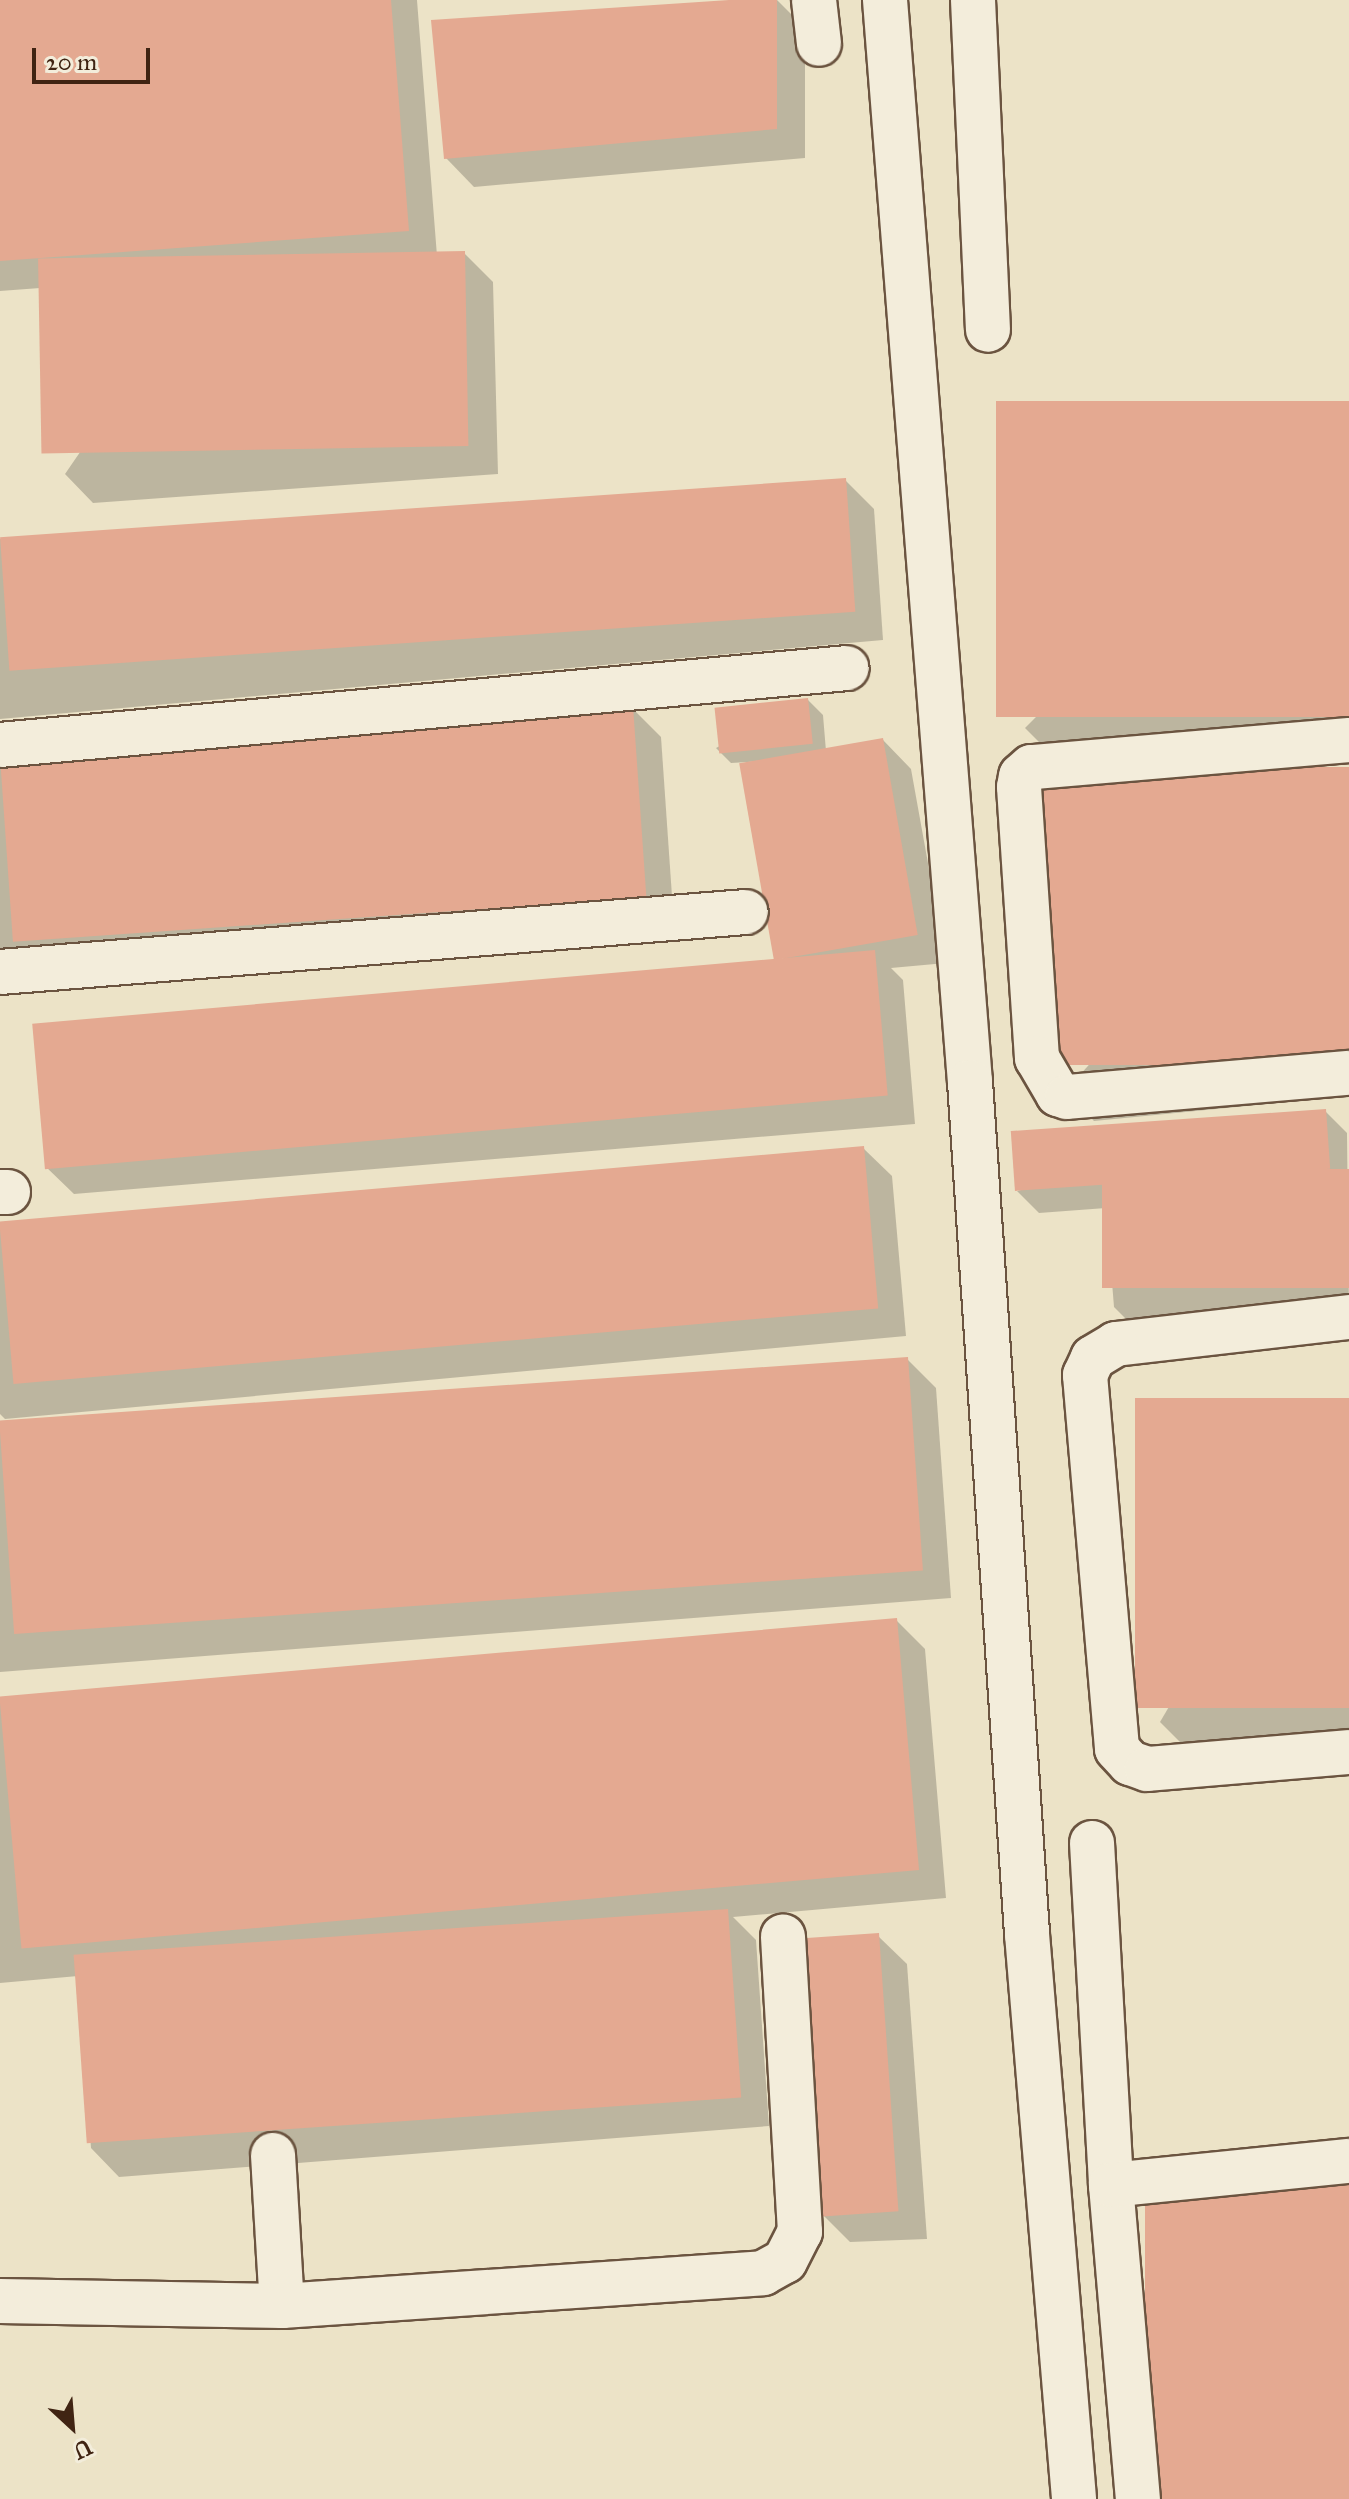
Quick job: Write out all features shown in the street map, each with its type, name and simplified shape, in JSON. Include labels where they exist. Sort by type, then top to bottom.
[{"type":"lane","points":[[814,0],[819,44]]},
{"type":"lane","points":[[885,0],[970,1082],[1027,1934],[1074,2499]]},
{"type":"lane","points":[[973,0],[988,330]]},
{"type":"lane","points":[[0,745],[847,668]]},
{"type":"lane","points":[[1349,740],[1031,767],[1021,776],[1019,787],[1037,1058],[1058,1094],[1067,1097],[1349,1073]]},
{"type":"lane","points":[[0,972],[746,912]]},
{"type":"lane","points":[[1349,1317],[1116,1344],[1093,1358],[1085,1375],[1117,1749],[1130,1763],[1147,1769],[1349,1752]]},
{"type":"lane","points":[[1092,1843],[1111,2185],[1138,2499]]},
{"type":"lane","points":[[0,2301],[282,2306],[763,2273],[785,2261],[800,2232],[783,1936]]},
{"type":"lane","points":[[273,2155],[282,2306]]},
{"type":"lane","points":[[1111,2185],[1349,2161]]},
{"type":"building","points":[[0,0],[391,0],[409,231],[0,261]]},
{"type":"building","points":[[729,0],[777,0],[777,129],[444,159],[431,20]]},
{"type":"building","points":[[465,251],[468,446],[41,453],[38,258]]},
{"type":"building","points":[[996,401],[1349,401],[1349,717],[996,717]]},
{"type":"building","points":[[846,478],[855,612],[9,671],[0,537]]},
{"type":"building","points":[[808,698],[813,744],[719,754],[715,708]]},
{"type":"building","points":[[633,706],[646,898],[13,942],[0,750]]},
{"type":"building","points":[[883,738],[918,935],[774,960],[739,763]]},
{"type":"building","points":[[1035,767],[1349,767],[1349,1065],[1035,1065]]},
{"type":"building","points":[[875,950],[888,1095],[45,1169],[32,1024]]},
{"type":"building","points":[[1326,1109],[1330,1169],[1015,1191],[1011,1131]]},
{"type":"building","points":[[864,1146],[878,1308],[14,1384],[0,1222]]},
{"type":"building","points":[[1102,1169],[1349,1169],[1349,1288],[1102,1288]]},
{"type":"building","points":[[908,1357],[923,1570],[14,1634],[0,1420]]},
{"type":"building","points":[[1135,1398],[1349,1398],[1349,1708],[1135,1708]]},
{"type":"building","points":[[897,1618],[919,1870],[21,1949],[0,1696]]},
{"type":"building","points":[[728,1909],[741,2098],[87,2143],[74,1955]]},
{"type":"building","points":[[879,1933],[898,2211],[823,2217],[803,1938]]},
{"type":"building","points":[[1145,2174],[1349,2174],[1349,2499],[1145,2499]]}]
